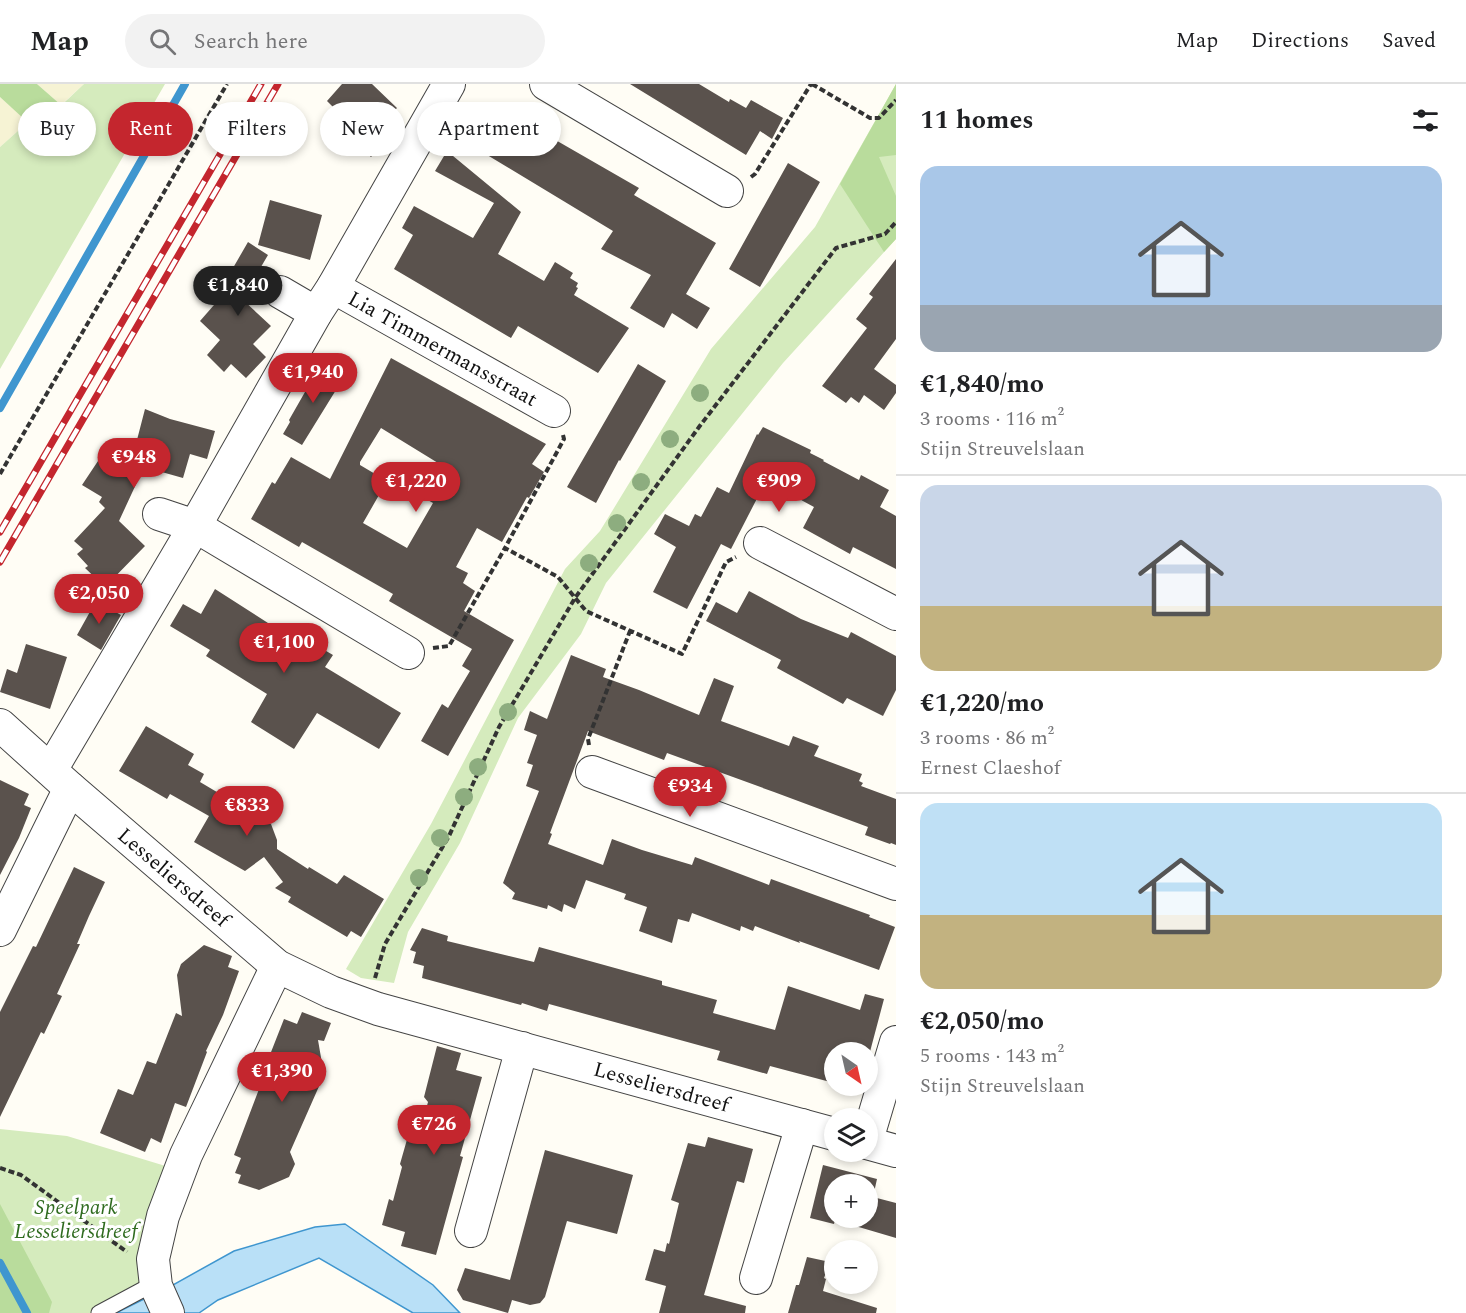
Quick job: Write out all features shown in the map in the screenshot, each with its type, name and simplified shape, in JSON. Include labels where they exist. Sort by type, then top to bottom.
[{"type":"street","points":[[546,84],[727,191]]},
{"type":"street","points":[[0,930],[60,779],[195,526],[325,300],[441,86]]},
{"type":"street","name":"Lia Timmermansstraat","points":[[280,292],[325,300],[554,411]]},
{"type":"street","points":[[159,514],[195,526],[408,652]]},
{"type":"street","points":[[760,543],[896,614]]},
{"type":"street","name":"Lesseliersdreef","points":[[0,725],[277,966],[331,992],[366,1005],[824,1131]]},
{"type":"street","points":[[592,772],[896,884]]},
{"type":"street","points":[[168,1313],[155,1277],[153,1259],[163,1216],[186,1155],[277,966]]},
{"type":"street","points":[[877,1108],[896,1042]]},
{"type":"street","points":[[471,1231],[522,1048]]},
{"type":"street","points":[[756,1278],[802,1125]]},
{"type":"street","points":[[878,1145],[896,1151]]},
{"type":"lane","points":[[99,1313],[155,1277]]},
{"type":"path","points":[[0,474],[227,84]]},
{"type":"path","points":[[727,191],[755,174],[812,84],[870,118],[879,118],[896,100]]},
{"type":"path","points":[[366,1005],[385,944],[449,836],[499,727],[575,598],[699,427],[836,248],[885,234],[896,222]]},
{"type":"path","points":[[408,652],[449,646],[564,439],[554,411]]},
{"type":"path","points":[[505,548],[558,577],[586,611],[682,654],[726,562],[760,543]]},
{"type":"path","points":[[592,772],[588,739],[630,631]]},
{"type":"path","points":[[0,1168],[21,1175],[155,1277]]},
{"type":"shaded area","points":[[37,84],[84,84],[64,102],[58,102]]},
{"type":"shaded area","points":[[0,97],[18,113],[18,131],[0,147]]},
{"type":"green space","points":[[0,84],[37,84],[58,102],[18,102],[18,114],[0,97]]},
{"type":"green space","points":[[84,84],[165,84],[155,102],[108,102],[108,156],[123,156],[0,369],[0,147],[18,131],[18,156],[96,156],[96,102],[65,102]]},
{"type":"green space","points":[[896,84],[896,239],[783,363],[606,583],[581,634],[518,718],[460,843],[408,932],[394,983],[361,978],[346,969],[431,824],[565,569],[600,531],[711,349],[815,227]]},
{"type":"green space","points":[[896,84],[896,155],[879,157],[896,196],[896,239],[884,252],[840,184]]},
{"type":"green space","name":"Speelpark Lesseliersdreef","points":[[0,1129],[67,1136],[172,1168],[146,1298],[116,1313],[0,1313]]},
{"type":"green space","points":[[0,1204],[52,1302],[49,1313],[0,1313]]},
{"type":"water","points":[[345,1224],[433,1285],[460,1313],[413,1313],[319,1258],[218,1300],[199,1313],[183,1313],[171,1286],[234,1251],[315,1227]]},
{"type":"water","points":[[146,1298],[153,1313],[116,1313]]},
{"type":"building","points":[[342,84],[372,84],[391,102],[328,102]]},
{"type":"building","points":[[630,84],[699,84],[729,102],[730,99],[746,108],[751,100],[783,118],[772,139],[760,131],[746,155]]},
{"type":"building","points":[[561,143],[639,188],[634,195],[716,243],[686,294],[710,308],[697,329],[672,313],[664,328],[630,308],[651,275],[601,249],[613,231],[489,156],[561,156]]},
{"type":"building","points":[[444,156],[453,156],[521,212],[498,254],[544,281],[555,262],[573,273],[570,278],[578,283],[574,295],[629,328],[598,373],[518,326],[511,338],[394,269],[413,235],[402,228],[414,206],[473,238],[494,203],[435,171]]},
{"type":"building","points":[[788,163],[820,182],[760,287],[729,269]]},
{"type":"building","points":[[270,200],[322,215],[310,260],[258,245]]},
{"type":"building","points":[[248,242],[268,255],[242,299],[271,326],[253,344],[266,357],[246,378],[231,364],[224,372],[207,355],[220,340],[200,321],[221,297],[218,294]]},
{"type":"building","points":[[896,259],[896,339],[874,369],[896,385],[896,393],[884,410],[864,395],[859,403],[851,397],[846,403],[822,386],[867,328],[856,319],[873,297],[869,294]]},
{"type":"building","points":[[391,358],[546,444],[532,464],[544,472],[502,542],[477,528],[456,567],[468,573],[463,583],[475,591],[464,611],[514,640],[448,756],[421,741],[442,704],[448,708],[470,671],[462,666],[472,649],[389,601],[393,594],[302,542],[299,547],[251,519],[272,482],[275,484],[291,457],[330,479]],"holes":[[[381,428],[438,463],[419,495],[433,503],[407,548],[363,523],[387,481],[360,465]]]},
{"type":"building","points":[[321,364],[344,377],[302,445],[283,434]]},
{"type":"building","points":[[638,364],[666,381],[596,503],[567,487]]},
{"type":"building","points":[[145,409],[170,419],[215,431],[207,459],[190,454],[183,478],[144,467],[119,521],[145,546],[105,587],[85,568],[88,566],[77,554],[83,549],[74,541],[105,508],[99,502],[102,497],[82,485],[102,455],[131,463]]},
{"type":"building","points":[[763,427],[811,450],[810,453],[859,480],[861,475],[889,490],[880,507],[896,516],[896,569],[853,547],[850,554],[803,528],[814,507],[766,481],[731,549],[721,544],[687,609],[653,592],[676,547],[654,534],[665,514],[689,526],[695,514],[701,517],[717,487],[729,493],[757,434]]},
{"type":"building","points":[[215,589],[282,632],[285,627],[333,655],[325,667],[401,713],[379,749],[317,713],[294,749],[251,722],[267,694],[206,656],[210,650],[170,626],[183,604],[201,614]]},
{"type":"building","points":[[749,591],[801,619],[848,638],[851,632],[896,656],[896,690],[883,716],[847,698],[843,704],[777,668],[781,660],[706,621],[716,602],[737,613]]},
{"type":"building","points":[[96,601],[121,615],[101,650],[77,635]]},
{"type":"building","points":[[26,644],[67,657],[50,709],[0,692],[7,669],[17,673]]},
{"type":"building","points":[[571,655],[606,669],[603,677],[699,715],[714,678],[734,686],[721,721],[789,746],[793,736],[819,746],[814,756],[862,774],[859,781],[863,783],[861,786],[896,799],[896,845],[865,835],[868,827],[774,792],[667,753],[664,760],[588,731],[548,844],[603,865],[612,839],[692,865],[695,857],[769,885],[771,879],[870,915],[869,917],[895,927],[879,970],[755,926],[753,931],[741,926],[740,931],[692,913],[689,922],[678,919],[672,943],[639,931],[647,907],[624,899],[626,894],[586,880],[575,909],[564,904],[562,912],[548,905],[547,909],[512,899],[515,893],[503,883],[539,791],[526,786],[533,765],[527,763],[537,735],[524,730],[530,711],[547,719]]},
{"type":"building","points":[[146,726],[194,754],[188,765],[204,774],[200,782],[271,824],[277,840],[277,849],[337,884],[344,875],[384,899],[361,937],[351,931],[347,937],[288,902],[291,897],[275,888],[283,882],[264,857],[245,871],[194,842],[209,816],[170,794],[167,799],[119,771]]},
{"type":"building","points":[[0,780],[29,794],[24,805],[31,808],[0,875]]},
{"type":"building","points":[[74,867],[105,882],[57,994],[62,996],[44,1034],[41,1032],[0,1117],[0,1012],[33,946],[36,947]]},
{"type":"building","points":[[422,928],[448,936],[447,941],[534,962],[539,947],[662,981],[662,985],[717,1000],[713,1013],[775,1030],[788,986],[860,1010],[865,994],[884,999],[873,1042],[824,1042],[824,1080],[770,1066],[767,1074],[717,1060],[720,1051],[549,1004],[547,1011],[422,978],[424,966],[413,963],[416,952],[410,950]]},
{"type":"building","points":[[204,945],[232,956],[228,967],[239,971],[186,1107],[175,1103],[161,1143],[151,1138],[145,1152],[100,1133],[118,1089],[133,1095],[147,1061],[156,1064],[176,1013],[182,1016],[177,975],[181,964]]},
{"type":"building","points":[[302,1012],[331,1023],[324,1041],[318,1040],[324,1075],[290,1152],[295,1164],[289,1177],[259,1190],[238,1183],[241,1175],[235,1173],[241,1158],[234,1155],[284,1019],[297,1024]]},
{"type":"building","points":[[437,1046],[461,1053],[456,1070],[482,1077],[436,1255],[401,1246],[405,1232],[382,1225],[389,1199],[393,1201],[410,1129],[420,1131],[428,1102],[424,1097]]},
{"type":"building","points":[[708,1137],[753,1149],[744,1183],[737,1181],[704,1295],[746,1306],[745,1313],[659,1313],[666,1286],[645,1280],[654,1249],[665,1252],[667,1243],[669,1244],[679,1203],[671,1200],[688,1143],[705,1147]]},
{"type":"building","points":[[545,1150],[633,1175],[617,1234],[567,1221],[545,1297],[540,1303],[530,1305],[512,1300],[508,1313],[463,1300],[457,1290],[465,1268],[510,1280]]},
{"type":"building","points":[[823,1165],[858,1174],[824,1174],[824,1222],[810,1218]]},
{"type":"building","points":[[878,1198],[896,1203],[896,1238],[862,1228],[878,1228]]},
{"type":"building","points":[[807,1257],[824,1261],[824,1294],[833,1294],[877,1308],[876,1313],[788,1313],[796,1285],[799,1285]]},
{"type":"waterway","points":[[0,408],[185,84]]},
{"type":"waterway","points":[[0,1263],[27,1313]]},
{"type":"railway","points":[[0,532],[261,84]]},
{"type":"railway","points":[[0,562],[278,84]]}]
